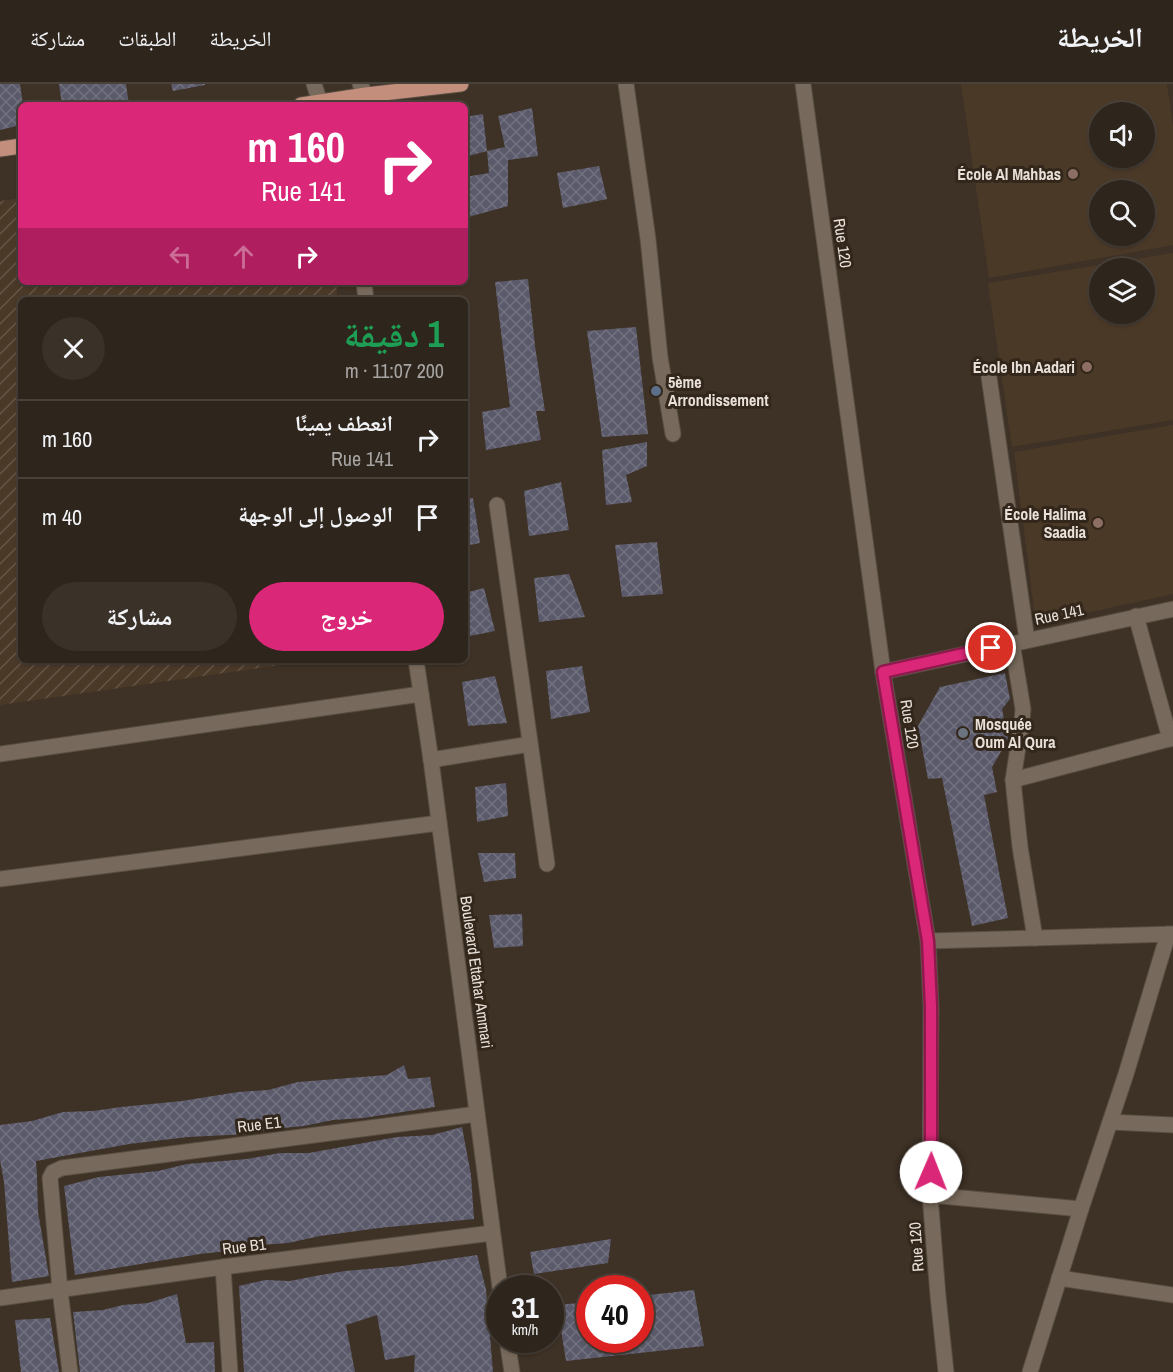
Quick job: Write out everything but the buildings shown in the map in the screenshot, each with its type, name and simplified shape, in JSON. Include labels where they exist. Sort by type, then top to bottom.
[{"type":"main road","points":[[326,102],[362,95],[461,84]]},
{"type":"main road","points":[[0,149],[18,146]]},
{"type":"street","points":[[314,84],[321,102]]},
{"type":"street","points":[[626,84],[648,239],[660,357],[674,434]]},
{"type":"street","name":"Rue 120","points":[[803,84],[883,672],[928,941],[931,1018],[930,1195],[946,1372]]},
{"type":"street","points":[[990,377],[1020,642],[1023,709],[1013,780],[1020,847],[1035,938]]},
{"type":"street","points":[[497,505],[546,864]]},
{"type":"street","name":"Rue 141","points":[[883,672],[1173,609]]},
{"type":"street","points":[[1013,780],[1171,738],[1136,616]]},
{"type":"street","name":"Boulevard Ettahar Ammari","points":[[416,663],[498,1275]]},
{"type":"street","points":[[0,754],[421,694]]},
{"type":"street","points":[[431,760],[530,744]]},
{"type":"street","points":[[0,879],[439,823]]},
{"type":"street","points":[[928,941],[1170,934],[1030,1372]]},
{"type":"street","name":"Rue E1","points":[[60,1290],[50,1178],[53,1172],[62,1168],[477,1114]]},
{"type":"street","points":[[1110,1122],[1173,1125]]},
{"type":"street","points":[[930,1195],[1081,1209]]},
{"type":"street","name":"Rue B1","points":[[0,1298],[492,1233]]},
{"type":"street","points":[[223,1267],[230,1372]]},
{"type":"street","points":[[1059,1278],[1173,1296]]},
{"type":"street","points":[[60,1290],[70,1372]]},
{"type":"street","points":[[509,1353],[512,1372]]},
{"type":"shaded area","name":"École Al Mahbas","points":[[961,84],[1167,84],[1173,126],[1173,245],[1089,258],[1089,260],[989,278]]},
{"type":"shaded area","points":[[18,198],[18,285],[336,285],[338,297],[18,297],[18,663],[295,663],[0,705],[0,201]]},
{"type":"shaded area","name":"École Ibn Aadari","points":[[1173,253],[1173,420],[1012,447],[988,283],[1089,267],[1089,324],[1155,324],[1155,258],[1142,258]]},
{"type":"shaded area","name":"École Halima Saadia","points":[[1173,425],[1173,594],[1036,624],[1014,452]]},
{"type":"place","name":"École Al Mahbas","points":[[1073,174]]},
{"type":"place","name":"École Ibn Aadari","points":[[1087,367]]},
{"type":"place","name":"5ème Arrondissement","points":[[656,391]]},
{"type":"place","name":"École Halima Saadia","points":[[1098,523]]},
{"type":"place","name":"Mosquée Oum Al Qura","points":[[963,733]]},
{"type":"route","points":[[931,1172],[931,1007],[928,941],[883,672],[991,648]]}]
